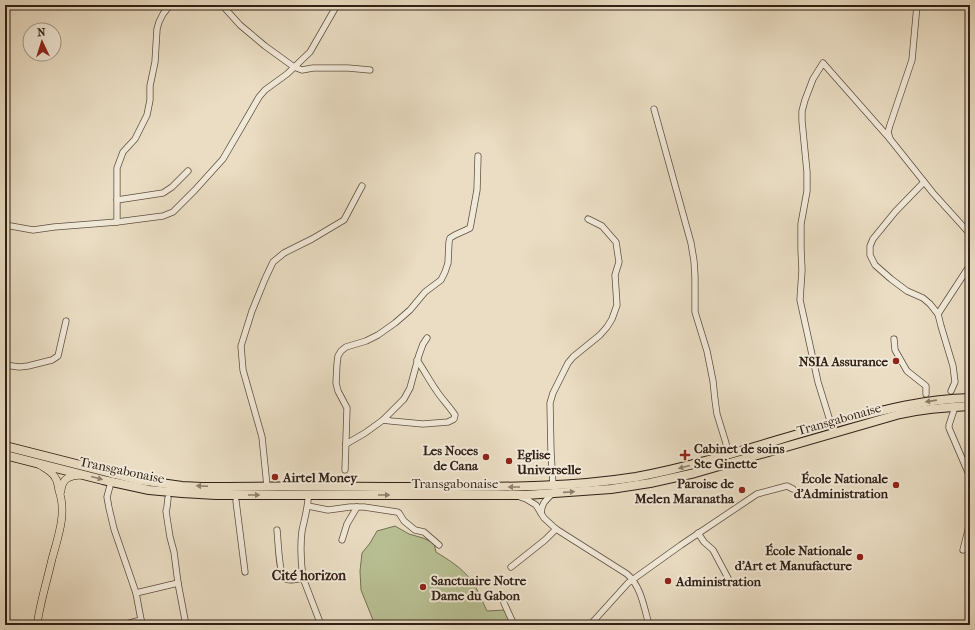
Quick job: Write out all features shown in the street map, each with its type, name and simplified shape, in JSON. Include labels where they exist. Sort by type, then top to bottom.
[{"type":"highway","name":"Transgabonaise","points":[[5,455],[111,482],[149,490],[201,494],[513,495],[650,474],[729,454],[872,412],[908,404],[936,400],[970,398]]},
{"type":"highway","name":"Transgabonaise","points":[[5,446],[138,480],[202,487],[526,487],[553,489],[611,489],[672,478],[716,467],[900,414],[923,410],[970,406]]},
{"type":"main road","points":[[34,462],[54,475],[60,493]]},
{"type":"main road","points":[[37,625],[39,609],[61,529],[61,486],[65,479],[71,476],[83,474]]},
{"type":"street","points":[[117,222],[117,168],[123,152],[135,139],[147,115],[150,100],[150,86],[155,62],[157,29],[161,18],[170,5]]},
{"type":"street","points":[[222,5],[240,25],[265,46],[294,67],[302,70],[313,68],[348,68],[370,70]]},
{"type":"street","points":[[5,225],[33,230],[117,222],[163,216],[173,212],[224,159],[265,90],[287,74],[310,52],[337,5]]},
{"type":"street","points":[[890,139],[888,132],[912,60],[917,5]]},
{"type":"street","points":[[831,424],[818,382],[800,300],[802,270],[801,224],[807,190],[802,111],[813,79],[823,64],[890,139],[924,182],[970,234]]},
{"type":"street","points":[[654,110],[691,243],[695,277],[695,312],[707,351],[713,380],[717,414],[729,454]]},
{"type":"street","points":[[345,470],[347,408],[338,391],[336,383],[338,356],[346,347],[366,341],[395,323],[410,310],[425,292],[441,280],[448,262],[450,238],[470,228],[477,190],[478,156]]},
{"type":"street","points":[[117,200],[163,193],[172,187],[188,171]]},
{"type":"street","points":[[924,182],[895,212],[873,239],[870,246],[870,254],[875,265],[907,291],[923,298],[938,314],[954,366],[955,382],[951,391]]},
{"type":"street","points":[[267,486],[262,437],[243,370],[240,346],[252,311],[273,262],[284,253],[312,239],[344,220],[362,186]]},
{"type":"street","points":[[541,514],[543,502],[553,489],[550,403],[553,393],[568,363],[607,327],[612,319],[617,305],[616,275],[619,262],[616,242],[602,226],[588,219]]},
{"type":"street","points":[[938,314],[970,265]]},
{"type":"street","points":[[5,365],[18,367],[28,366],[56,358],[58,356],[66,321]]},
{"type":"street","points":[[346,444],[383,420],[404,398],[410,388],[417,360],[427,338]]},
{"type":"street","points":[[894,339],[895,350],[907,371],[926,386],[926,394]]},
{"type":"street","points":[[383,420],[423,424],[448,422],[454,419],[455,415],[452,410],[436,390],[425,370],[417,360]]},
{"type":"street","points":[[955,407],[949,428],[970,477]]},
{"type":"street","points":[[111,482],[107,497],[109,508],[114,529],[136,593],[141,622],[122,625]]},
{"type":"street","points":[[590,625],[628,583],[698,533],[757,494],[787,486],[793,489]]},
{"type":"street","points":[[513,495],[531,502],[537,507],[544,518],[556,528],[633,579],[640,594],[649,625]]},
{"type":"street","points":[[168,498],[166,511],[186,625]]},
{"type":"street","points":[[236,501],[245,572]]},
{"type":"street","points":[[321,625],[303,578],[300,553],[302,531],[308,503],[328,510],[364,507],[397,512],[404,521],[415,530],[424,532],[439,545]]},
{"type":"street","points":[[342,540],[347,524],[357,507]]},
{"type":"street","points":[[963,550],[970,522]]},
{"type":"street","points":[[511,567],[545,540],[556,528]]},
{"type":"street","points":[[277,530],[282,575],[289,580],[303,578]]},
{"type":"street","points":[[698,533],[704,542],[713,550],[728,580]]},
{"type":"street","points":[[136,593],[178,583]]},
{"type":"street","points":[[504,603],[514,625]]},
{"type":"green space","points":[[970,401],[970,403],[950,404],[664,477],[604,487],[536,492],[182,491],[137,485],[5,452],[5,449],[165,487],[603,485],[922,405]]},
{"type":"green space","points":[[395,526],[409,534],[434,543],[436,552],[459,568],[471,580],[487,611],[505,610],[512,625],[375,625],[361,590],[360,571],[362,553],[377,531]]},
{"type":"place","name":"NSIA Assurance","points":[[896,361]]},
{"type":"place","name":"Cabinet de soins Ste Ginette","points":[[685,455]]},
{"type":"place","name":"Les Noces de Cana","points":[[486,457]]},
{"type":"place","name":"Eglise Universelle","points":[[509,461]]},
{"type":"place","name":"Airtel Money","points":[[275,477]]},
{"type":"place","name":"École Nationale d'Administration","points":[[896,485]]},
{"type":"place","name":"Paroise de Melen Maranatha","points":[[742,490]]},
{"type":"place","name":"École Nationale d'Art et Manufacture","points":[[860,557]]},
{"type":"place","name":"Administration","points":[[668,581]]},
{"type":"place","name":"Sanctuaire Notre Dame du Gabon","points":[[423,587]]},
{"type":"district","name":"Cité horizon","points":[[309,575]]}]
